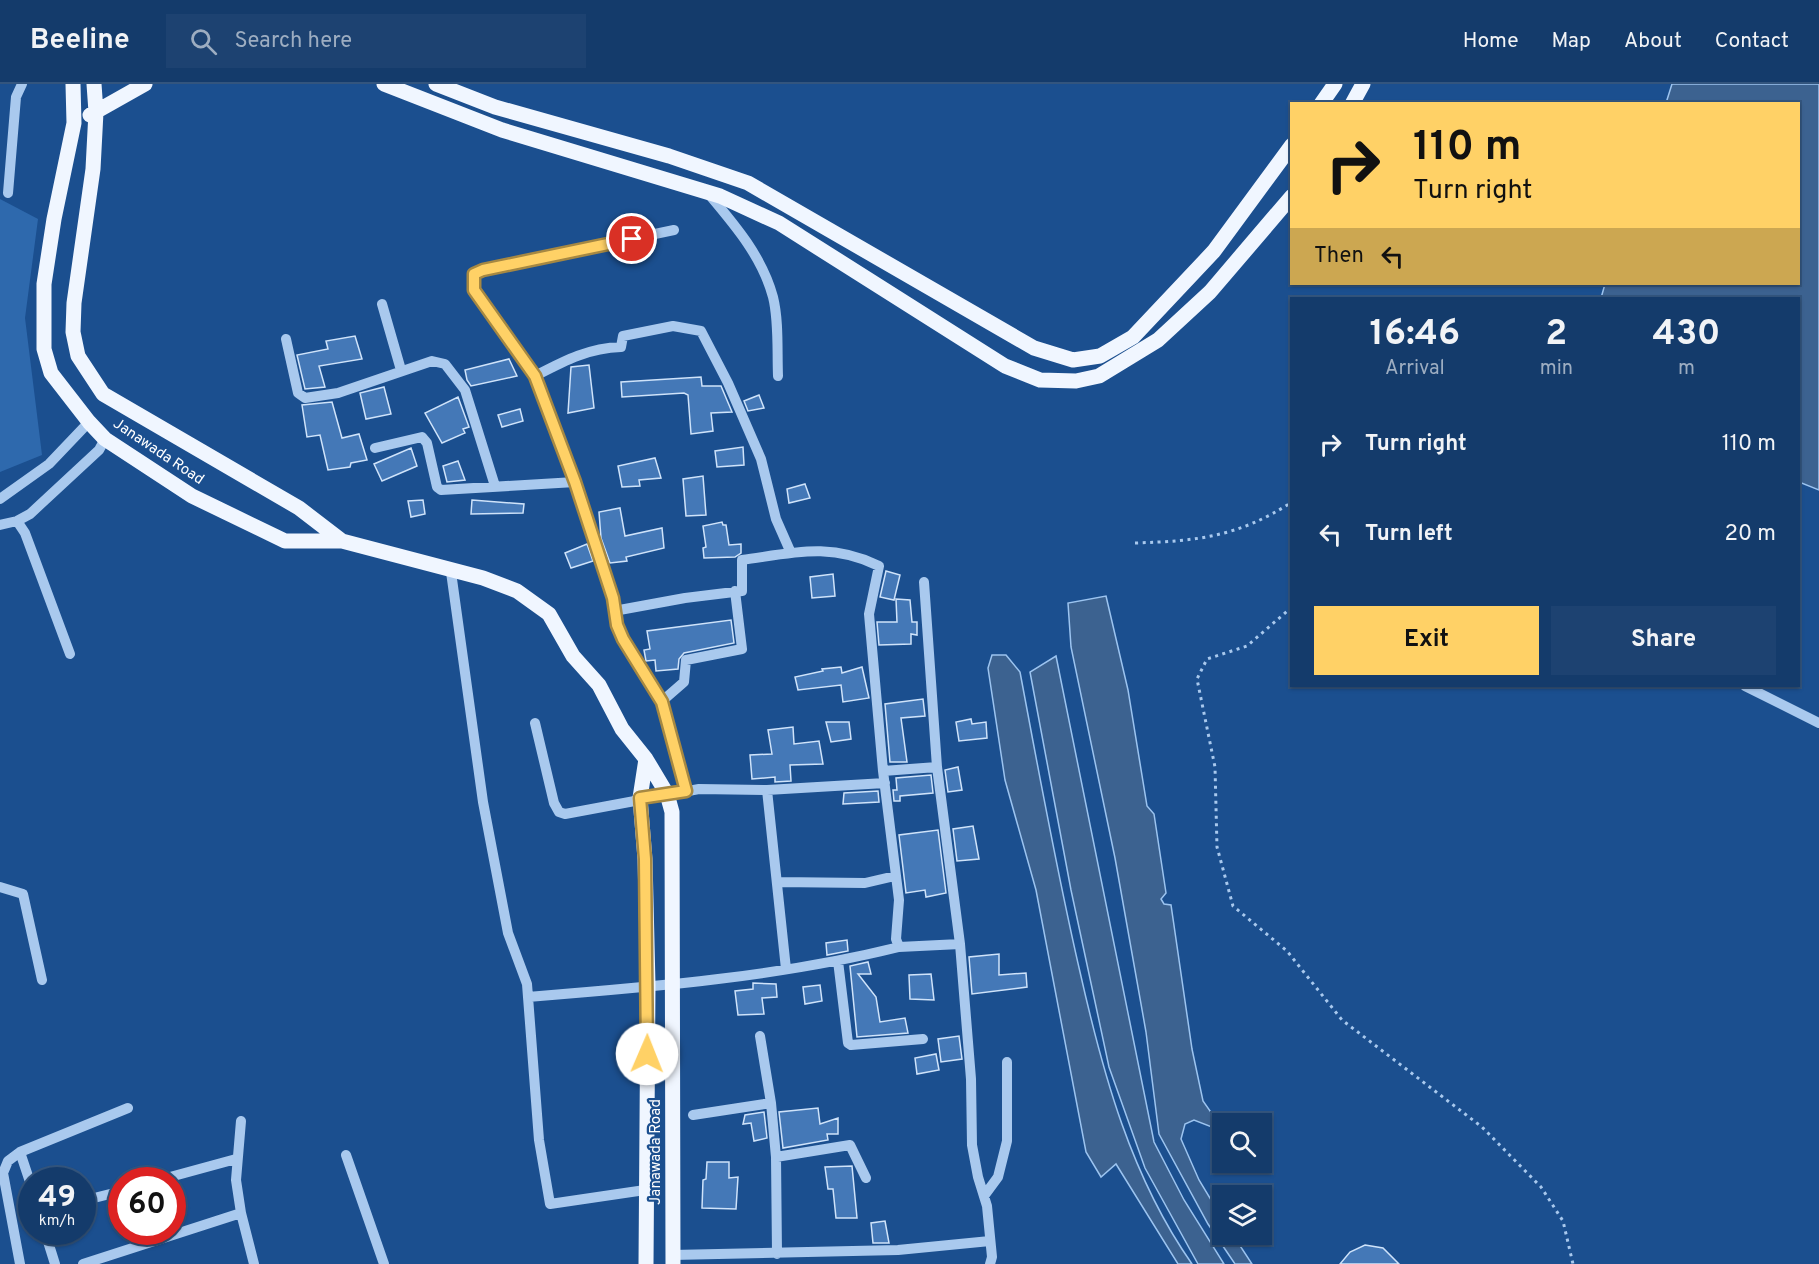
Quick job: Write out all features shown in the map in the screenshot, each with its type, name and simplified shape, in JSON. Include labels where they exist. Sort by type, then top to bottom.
[{"type":"main road","name":"Janawada Road","points":[[73,84],[74,123],[54,219],[44,284],[44,349],[51,373],[89,422],[105,439],[192,496],[285,541],[342,541],[451,572],[483,578],[517,591],[549,614],[573,657],[599,685],[622,729],[646,759],[667,794],[672,812],[673,1260]]},
{"type":"main road","name":"Janawada Road","points":[[94,84],[96,112],[93,169],[74,303],[73,332],[78,356],[104,394],[298,507],[342,541]]},
{"type":"main road","points":[[74,123],[145,84]]},
{"type":"main road","points":[[384,84],[502,130],[707,192],[779,223],[1005,366],[1040,380],[1076,381],[1099,376],[1158,340],[1210,292],[1290,198]]},
{"type":"main road","points":[[436,84],[495,107],[669,156],[748,183],[1034,348],[1074,360],[1100,356],[1133,337],[1214,251],[1290,148]]},
{"type":"main road","points":[[1322,102],[1335,84]]},
{"type":"main road","points":[[1353,102],[1363,84]]},
{"type":"main road","points":[[1192,275],[1210,292]]},
{"type":"main road","name":"Janawada Road","points":[[646,759],[640,798],[645,859],[648,985],[646,1264]]},
{"type":"street","points":[[8,193],[16,97],[22,84]]},
{"type":"street","points":[[707,192],[747,240],[768,285],[773,299],[778,376]]},
{"type":"street","points":[[674,231],[483,270],[474,274],[474,290],[535,376],[575,482],[613,598],[614,611],[623,639],[662,702],[686,791]]},
{"type":"street","points":[[382,304],[401,370]]},
{"type":"street","points":[[535,376],[575,356],[599,348],[621,347],[623,336],[673,326],[701,331],[728,383],[761,459],[776,519],[791,553]]},
{"type":"street","points":[[286,339],[298,393],[306,398],[338,393],[432,361],[445,364],[465,390],[495,486]]},
{"type":"street","points":[[0,499],[49,464],[89,422]]},
{"type":"street","points":[[375,448],[422,437],[427,443],[437,487],[449,490],[575,482]]},
{"type":"street","points":[[0,525],[17,521],[30,513],[99,450],[105,439]]},
{"type":"street","points":[[17,521],[25,533],[70,654]]},
{"type":"street","points":[[614,611],[742,591],[742,560],[807,550],[856,555],[879,566],[869,614],[884,777],[899,900],[896,939],[899,947]]},
{"type":"street","points":[[451,572],[483,802],[508,933],[527,984],[539,1140],[550,1204],[645,1190]]},
{"type":"street","points":[[924,582],[937,767],[960,944],[970,1079],[972,1144],[984,1196],[992,1257],[990,1264]]},
{"type":"street","points":[[662,702],[684,682],[686,660],[742,649],[735,591]]},
{"type":"street","points":[[1747,687],[1819,723]]},
{"type":"street","points":[[535,723],[554,803],[559,812],[565,814],[686,791],[767,790],[884,777],[937,767]]},
{"type":"street","points":[[767,790],[786,969]]},
{"type":"street","points":[[778,882],[865,883],[895,876]]},
{"type":"street","points":[[0,887],[23,894],[42,980]]},
{"type":"street","points":[[528,997],[786,969],[838,961],[899,947],[960,944]]},
{"type":"street","points":[[838,961],[848,1043],[851,1046],[923,1039]]},
{"type":"street","points":[[760,1036],[771,1103],[776,1157],[777,1254]]},
{"type":"street","points":[[984,1196],[998,1177],[1007,1141],[1007,1062]]},
{"type":"street","points":[[693,1115],[771,1103]]},
{"type":"street","points":[[20,1264],[5,1220],[4,1160],[128,1108]]},
{"type":"street","points":[[241,1121],[236,1159],[241,1213],[254,1264]]},
{"type":"street","points":[[776,1157],[850,1145],[866,1178]]},
{"type":"street","points":[[20,1152],[25,1167]]},
{"type":"street","points":[[346,1155],[384,1264]]},
{"type":"street","points":[[186,1173],[236,1159]]},
{"type":"street","points":[[83,1264],[241,1213]]},
{"type":"street","points":[[673,1260],[898,1250],[990,1241]]},
{"type":"street","points":[[49,1245],[55,1264]]},
{"type":"path","points":[[1134,543],[1190,541],[1231,533],[1253,524],[1290,503]]},
{"type":"path","points":[[1290,610],[1247,646],[1207,659],[1197,679],[1215,767],[1217,848],[1233,906],[1287,951],[1342,1020],[1482,1127],[1541,1186],[1563,1221],[1573,1264]]},
{"type":"shaded area","points":[[1672,84],[1819,84],[1819,490],[1800,482],[1800,297],[1601,297],[1605,285],[1800,285],[1800,102],[1666,102]]},
{"type":"shaded area","points":[[0,199],[38,219],[25,318],[42,455],[0,472]]},
{"type":"shaded area","points":[[1106,596],[1128,690],[1147,806],[1154,814],[1166,893],[1161,899],[1164,904],[1171,905],[1192,1049],[1203,1101],[1212,1114],[1212,1127],[1194,1120],[1185,1124],[1181,1139],[1199,1180],[1212,1201],[1212,1230],[1159,1134],[1146,1032],[1115,858],[1071,647],[1068,603]]},
{"type":"shaded area","points":[[992,655],[1006,655],[1020,672],[1048,823],[1072,935],[1109,1086],[1152,1196],[1192,1264],[1178,1264],[1116,1164],[1101,1177],[1086,1152],[1036,890],[1005,780],[988,668]]},
{"type":"shaded area","points":[[1056,656],[1154,1142],[1184,1200],[1224,1264],[1198,1264],[1145,1168],[1109,1067],[1071,890],[1030,672]]},
{"type":"shaded area","points":[[1222,1245],[1240,1245],[1252,1264],[1235,1264]]},
{"type":"building","points":[[355,336],[362,359],[319,366],[325,387],[305,389],[297,355],[328,349],[326,341]]},
{"type":"building","points":[[509,359],[517,376],[471,386],[467,380],[465,370]]},
{"type":"building","points":[[589,365],[594,408],[568,413],[571,367]]},
{"type":"building","points":[[701,377],[702,386],[721,386],[732,412],[711,413],[713,431],[691,434],[688,395],[684,393],[622,397],[621,382]]},
{"type":"building","points":[[384,387],[391,414],[366,419],[360,393]]},
{"type":"building","points":[[759,395],[764,408],[748,411],[744,401]]},
{"type":"building","points":[[458,397],[469,427],[463,429],[465,433],[442,443],[425,413]]},
{"type":"building","points":[[332,402],[342,438],[359,434],[367,460],[351,463],[350,467],[328,470],[320,435],[307,437],[302,405]]},
{"type":"building","points":[[520,409],[523,421],[502,427],[498,415]]},
{"type":"building","points":[[743,447],[744,465],[717,467],[715,451]]},
{"type":"building","points":[[411,448],[417,466],[382,481],[374,464]]},
{"type":"building","points":[[655,458],[661,478],[639,480],[640,486],[622,487],[618,466]]},
{"type":"building","points":[[458,461],[465,480],[447,482],[443,466]]},
{"type":"building","points":[[703,476],[706,515],[686,516],[683,479]]},
{"type":"building","points":[[805,484],[810,498],[789,503],[787,489]]},
{"type":"building","points":[[423,500],[425,514],[411,517],[408,501]]},
{"type":"building","points":[[472,500],[524,504],[523,513],[471,514]]},
{"type":"building","points":[[620,508],[625,536],[662,528],[664,548],[626,557],[627,561],[610,563],[601,538],[599,512]]},
{"type":"building","points":[[722,522],[726,525],[729,545],[741,544],[741,553],[735,557],[704,558],[703,548],[706,547],[703,526]]},
{"type":"building","points":[[587,544],[593,561],[571,568],[565,553]]},
{"type":"building","points":[[886,571],[900,575],[894,600],[880,597]]},
{"type":"building","points":[[833,574],[835,596],[812,598],[810,577]]},
{"type":"building","points":[[896,599],[910,600],[912,622],[917,622],[917,635],[911,634],[911,644],[879,645],[877,622],[897,622]]},
{"type":"building","points":[[731,620],[734,643],[684,653],[679,659],[678,669],[656,671],[655,660],[646,661],[644,650],[650,649],[647,631]]},
{"type":"building","points":[[841,667],[842,673],[862,667],[869,698],[843,702],[841,685],[798,690],[795,677],[823,671],[822,669]]},
{"type":"building","points":[[923,699],[925,716],[901,718],[907,762],[890,762],[885,704]]},
{"type":"building","points":[[971,719],[972,724],[986,722],[987,738],[959,741],[956,722]]},
{"type":"building","points":[[826,722],[849,722],[851,739],[831,742]]},
{"type":"building","points":[[793,727],[794,744],[819,741],[823,764],[790,765],[791,781],[775,782],[775,777],[752,779],[750,755],[772,754],[768,730]]},
{"type":"building","points":[[958,767],[962,790],[948,792],[945,770]]},
{"type":"building","points":[[931,775],[933,793],[900,796],[900,801],[894,801],[893,790],[897,790],[896,778]]},
{"type":"building","points":[[878,791],[879,802],[843,804],[844,793]]},
{"type":"building","points":[[973,826],[979,859],[957,861],[953,829]]},
{"type":"building","points":[[938,830],[946,893],[926,897],[925,890],[906,893],[899,835]]},
{"type":"building","points":[[847,940],[848,951],[827,955],[826,943]]},
{"type":"building","points":[[999,954],[999,975],[1026,973],[1027,987],[972,994],[969,957]]},
{"type":"building","points":[[868,962],[871,974],[858,974],[876,997],[880,1022],[905,1018],[908,1033],[857,1037],[850,966]]},
{"type":"building","points":[[931,974],[934,1000],[910,999],[909,975]]},
{"type":"building","points":[[753,983],[776,984],[777,997],[762,998],[764,1014],[738,1015],[735,991],[753,989]]},
{"type":"building","points":[[820,985],[822,1001],[805,1004],[803,987]]},
{"type":"building","points":[[959,1036],[962,1059],[941,1062],[938,1039]]},
{"type":"building","points":[[936,1054],[939,1070],[917,1074],[915,1058]]},
{"type":"building","points":[[818,1108],[820,1124],[838,1118],[838,1134],[827,1134],[828,1140],[783,1148],[779,1112]]},
{"type":"building","points":[[764,1112],[767,1138],[754,1141],[751,1123],[743,1124],[745,1115]]},
{"type":"building","points":[[707,1162],[729,1162],[729,1178],[738,1177],[736,1209],[702,1208],[703,1180],[706,1179]]},
{"type":"building","points":[[852,1166],[857,1218],[836,1218],[833,1189],[828,1189],[825,1167]]},
{"type":"building","points":[[885,1221],[889,1243],[873,1243],[871,1223]]},
{"type":"building","points":[[1365,1245],[1383,1248],[1399,1264],[1340,1264],[1350,1252]]},
{"type":"route","points":[[632,239],[483,270],[474,274],[472,282],[474,290],[535,376],[575,482],[613,598],[617,625],[623,639],[662,702],[686,791],[640,798],[645,859],[647,1054]]}]
